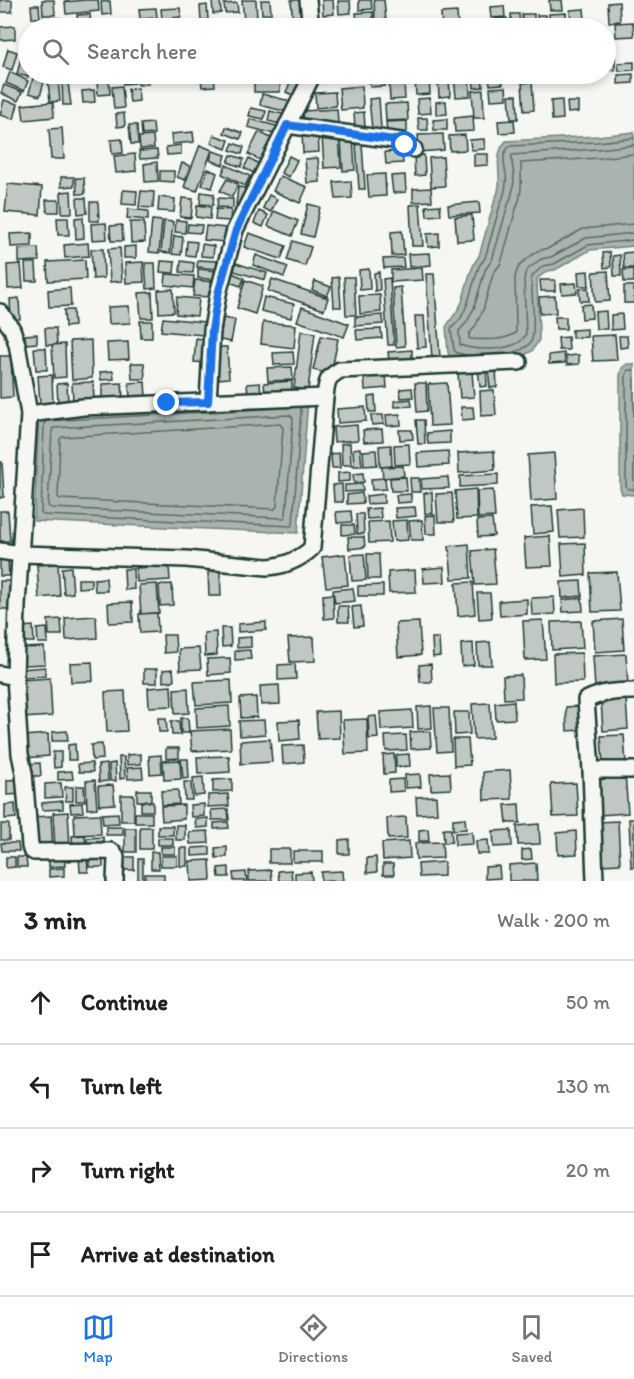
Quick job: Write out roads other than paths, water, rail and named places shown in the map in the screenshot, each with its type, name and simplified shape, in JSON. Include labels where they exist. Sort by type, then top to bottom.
[{"type":"street","points":[[308,0],[310,18]]},
{"type":"street","points":[[208,402],[212,330],[218,294],[236,230],[308,84]]},
{"type":"street","points":[[287,125],[401,141],[407,147],[414,149]]},
{"type":"street","points":[[0,312],[12,329],[17,344],[29,414],[15,677],[20,754],[24,773],[31,850],[34,852],[114,853],[116,857],[115,881]]},
{"type":"street","points":[[0,551],[21,554],[186,559],[278,567],[305,555],[312,548],[326,383],[329,378],[340,370],[519,362]]},
{"type":"street","points":[[29,414],[83,407],[325,397]]},
{"type":"street","points":[[0,674],[15,677]]},
{"type":"street","points":[[596,881],[586,700],[596,694],[634,691]]},
{"type":"street","points":[[591,770],[634,770]]},
{"type":"water","points":[[634,132],[634,246],[590,250],[555,270],[547,271],[537,279],[539,340],[532,351],[521,357],[452,357],[448,353],[446,327],[462,302],[471,272],[479,256],[498,192],[499,155],[506,141]]},
{"type":"water","points":[[627,364],[634,364],[634,495],[622,494],[620,488],[620,375],[622,368]]},
{"type":"water","points":[[308,400],[298,533],[34,521],[39,415]]}]
